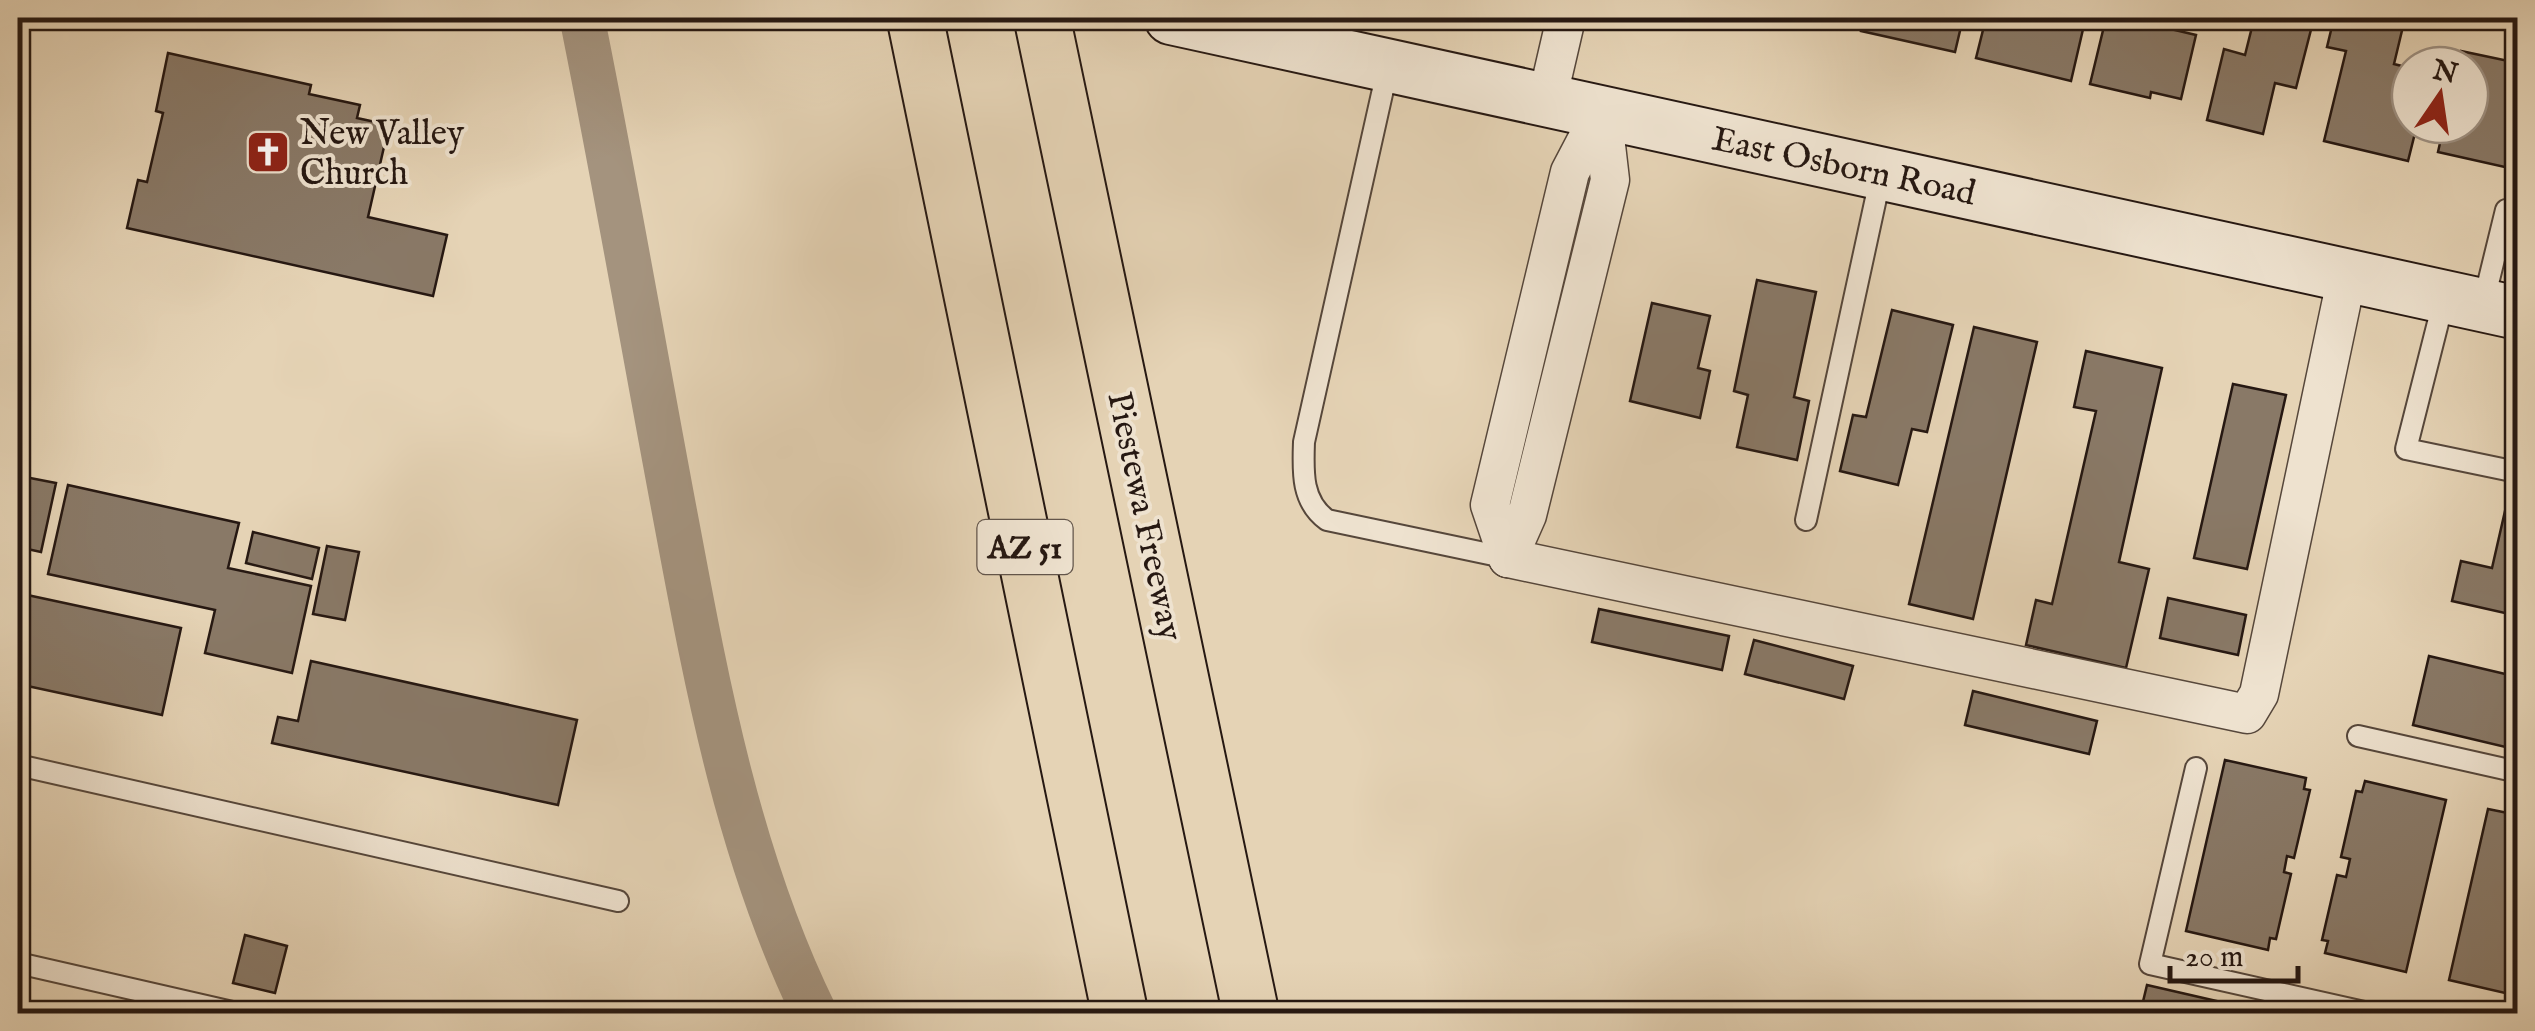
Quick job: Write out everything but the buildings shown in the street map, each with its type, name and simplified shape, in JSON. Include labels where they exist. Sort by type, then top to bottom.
[{"type":"highway","name":"AZ 51","points":[[916,18],[1120,1014]]},
{"type":"highway","name":"Piestewa Freeway","points":[[1042,18],[1251,1014]]},
{"type":"main road","name":"East Osborn Road","points":[[1171,18],[2482,305]]},
{"type":"street","points":[[1547,100],[1566,18]]},
{"type":"street","points":[[1602,111],[1570,172],[1490,505],[1508,558],[2246,714],[2259,694],[2347,276]]},
{"type":"lane","points":[[1388,68],[1304,442],[1306,492],[1314,510],[1327,520],[1508,558]]},
{"type":"lane","points":[[1806,520],[1881,172]]},
{"type":"lane","points":[[2506,210],[2482,305],[2406,448],[2512,471]]},
{"type":"lane","points":[[2358,736],[2518,772]]},
{"type":"lane","points":[[18,765],[618,901]]},
{"type":"lane","points":[[2196,768],[2150,964],[2373,1014]]},
{"type":"lane","points":[[18,963],[241,1014]]},
{"type":"waterway","points":[[582,18],[689,587],[729,774],[766,896],[815,1014]]},
{"type":"place","name":"New Valley Church","points":[[268,152]]}]
